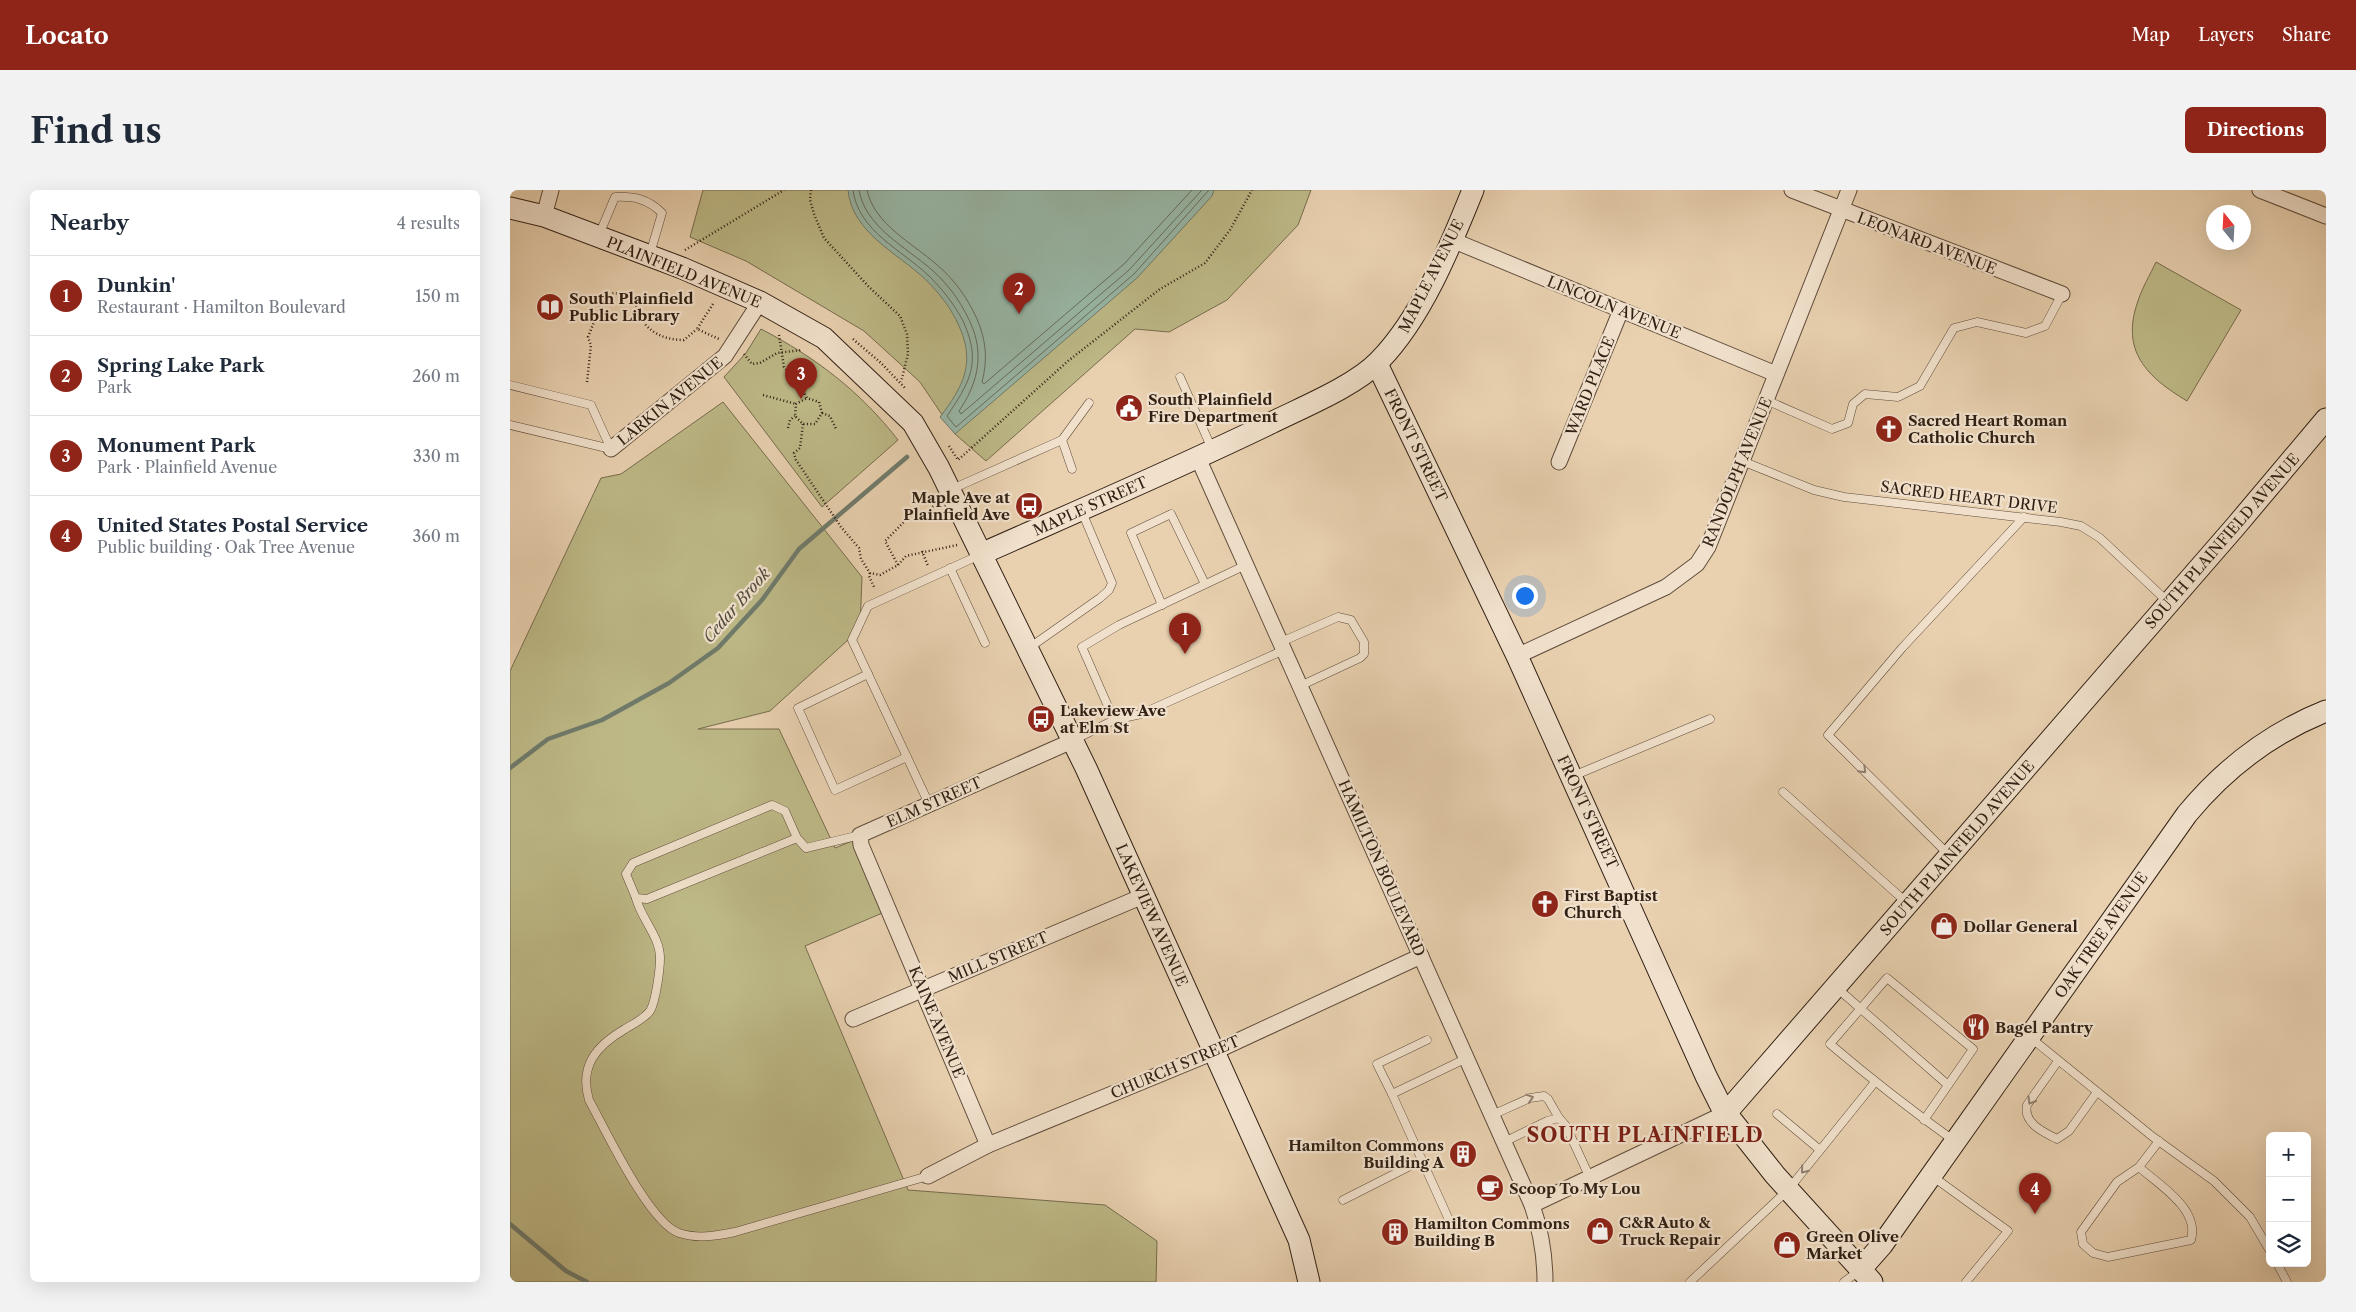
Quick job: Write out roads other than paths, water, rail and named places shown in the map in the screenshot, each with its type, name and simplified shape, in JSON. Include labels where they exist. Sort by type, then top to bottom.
[{"type":"street","points":[[544,216],[551,190]]},
{"type":"street","name":"MAPLE AVENUE","points":[[1206,455],[1337,390],[1377,364],[1409,325],[1452,240],[1473,190]]},
{"type":"street","name":"LEONARD AVENUE","points":[[1792,190],[2062,294]]},
{"type":"street","name":"RANDOLPH AVENUE","points":[[1517,656],[1666,587],[1697,564],[1708,547],[1849,190]]},
{"type":"street","points":[[2260,190],[2326,216]]},
{"type":"street","name":"PLAINFIELD AVENUE","points":[[510,208],[544,216],[650,256],[760,302],[824,338],[913,423],[944,496],[981,554]]},
{"type":"street","name":"LINCOLN AVENUE","points":[[1452,240],[1776,374]]},
{"type":"street","name":"LARKIN AVENUE","points":[[611,449],[725,356],[760,302]]},
{"type":"street","name":"WARD PLACE","points":[[1559,462],[1621,310]]},
{"type":"street","name":"FRONT STREET","points":[[1377,364],[1517,656],[1706,1076],[1726,1113],[1859,1278]]},
{"type":"street","name":"SOUTH PLAINFIELD AVENUE","points":[[1532,1205],[1726,1113],[2169,603],[2326,419]]},
{"type":"street","name":"MAPLE STREET","points":[[981,554],[1206,455]]},
{"type":"street","name":"HAMILTON BOULEVARD","points":[[1206,455],[1246,565],[1532,1205],[1541,1230],[1545,1256],[1545,1282]]},
{"type":"street","name":"LAKEVIEW AVENUE","points":[[981,554],[1072,741],[1144,896],[1299,1240],[1309,1282]]},
{"type":"street","name":"OAK TREE AVENUE","points":[[1859,1278],[2174,830],[2200,798],[2227,771],[2257,748],[2288,728],[2326,711]]},
{"type":"street","name":"ELM STREET","points":[[860,835],[1072,741]]},
{"type":"street","name":"KAINE AVENUE","points":[[860,835],[861,844],[988,1145]]},
{"type":"street","name":"MILL STREET","points":[[853,1019],[1144,896]]},
{"type":"street","name":"CHURCH STREET","points":[[928,1176],[988,1145],[1214,1052],[1421,956]]},
{"type":"lane","points":[[599,237],[615,197],[632,196],[652,203],[662,213],[650,256]]},
{"type":"lane","points":[[1766,400],[1832,429],[1848,423],[1853,404],[1865,394],[1898,397],[1920,386],[1954,328],[1978,322],[2026,333],[2045,326],[2062,294]]},
{"type":"lane","points":[[1180,377],[1206,455]]},
{"type":"lane","points":[[510,385],[591,405],[611,449]]},
{"type":"lane","points":[[944,496],[1062,440],[1089,403]]},
{"type":"lane","points":[[510,425],[611,449]]},
{"type":"lane","points":[[1062,440],[1072,469]]},
{"type":"lane","name":"SACRED HEART DRIVE","points":[[1742,461],[1814,490],[1844,497],[2024,517],[2081,526],[2100,538],[2169,603]]},
{"type":"lane","points":[[1028,649],[1100,598],[1109,590],[1112,583],[1081,510]]},
{"type":"lane","points":[[1162,605],[1131,533],[1172,514],[1205,584]]},
{"type":"lane","points":[[1950,856],[1828,735],[1902,648],[2024,517]]},
{"type":"lane","points":[[929,804],[852,640],[868,606],[981,554]]},
{"type":"lane","points":[[1114,720],[1082,647],[1119,625],[1246,565]]},
{"type":"lane","points":[[950,568],[985,644]]},
{"type":"lane","points":[[1072,741],[1114,720],[1141,714],[1338,617],[1351,620],[1364,642],[1364,654],[1360,658],[1300,686]]},
{"type":"lane","points":[[868,674],[798,708],[835,790],[907,757]]},
{"type":"lane","points":[[1572,776],[1710,719]]},
{"type":"lane","points":[[1783,792],[1908,904]]},
{"type":"lane","points":[[860,835],[806,848],[797,838],[785,811],[772,805],[633,863],[626,874],[636,898],[638,909],[657,942],[660,958],[654,1000],[650,1011],[640,1020],[609,1038],[593,1056],[586,1071],[585,1085],[589,1100],[642,1196],[663,1222],[676,1232],[694,1236],[714,1236],[735,1232],[928,1176]]},
{"type":"lane","points":[[636,898],[647,899],[797,838]]},
{"type":"lane","points":[[1924,1120],[1973,1049],[1887,978],[1830,1044],[1875,1082],[1924,1120],[1954,1142]]},
{"type":"lane","points":[[1836,987],[1948,1085]]},
{"type":"lane","points":[[2030,1036],[2058,1061],[2159,1142],[2220,1187],[2250,1217],[2266,1244]]},
{"type":"lane","points":[[1427,1040],[1376,1064],[1392,1094],[1450,1222]]},
{"type":"lane","points":[[1392,1094],[1467,1058]]},
{"type":"lane","points":[[2058,1061],[2027,1105],[2025,1112],[2027,1119],[2046,1134],[2057,1139],[2069,1131],[2097,1092]]},
{"type":"lane","points":[[1690,1282],[1788,1190],[1875,1082]]},
{"type":"lane","points":[[1492,1115],[1530,1098],[1544,1096],[1566,1126],[1590,1178]]},
{"type":"lane","points":[[1777,1114],[1820,1150]]},
{"type":"lane","points":[[1504,1142],[1547,1121],[1559,1118]]},
{"type":"lane","points":[[2139,1167],[2185,1208],[2194,1230],[2192,1240],[2108,1257],[2093,1253],[2083,1244],[2081,1232],[2117,1182],[2139,1167],[2159,1142]]},
{"type":"lane","points":[[1343,1200],[1422,1160]]},
{"type":"lane","points":[[1931,1175],[2008,1231],[1966,1282]]},
{"type":"lane","points":[[2279,1267],[2288,1282]]},
{"type":"water","points":[[848,190],[1214,190],[1212,196],[1137,278],[955,434],[940,417],[961,385],[967,363],[964,339],[956,319],[949,307],[926,280],[867,230],[851,205]]},
{"type":"waterway","name":"Cedar Brook","points":[[510,768],[548,739],[602,720],[669,683],[718,648],[762,600],[799,549],[907,457]]},
{"type":"waterway","points":[[510,1224],[566,1271],[587,1282]]},
{"type":"place","name":"South Plainfield Public Library","points":[[550,307]]},
{"type":"place","name":"Spring Lake Park","points":[[1019,314]]},
{"type":"place","name":"Monument Park","points":[[801,399]]},
{"type":"place","name":"South Plainfield Fire Department","points":[[1129,408]]},
{"type":"place","name":"Sacred Heart Roman Catholic Church","points":[[1889,429]]},
{"type":"place","name":"Maple Ave at Plainfield Ave","points":[[1029,506]]},
{"type":"place","name":"Dunkin'","points":[[1185,654]]},
{"type":"place","name":"Lakeview Ave at Elm St","points":[[1041,719]]},
{"type":"place","name":"First Baptist Church","points":[[1545,904]]},
{"type":"place","name":"Dollar General","points":[[1944,926]]},
{"type":"place","name":"Bagel Pantry","points":[[1976,1027]]},
{"type":"place","name":"Hamilton Commons Building A","points":[[1463,1154]]},
{"type":"place","name":"Scoop To My Lou","points":[[1490,1188]]},
{"type":"place","name":"United States Postal Service","points":[[2035,1214]]},
{"type":"place","name":"C&R Auto & Truck Repair","points":[[1600,1231]]},
{"type":"place","name":"Hamilton Commons Building B","points":[[1395,1232]]},
{"type":"place","name":"Green Olive Market","points":[[1787,1245]]},
{"type":"district","name":"SOUTH PLAINFIELD","points":[[1645,1135]]}]
